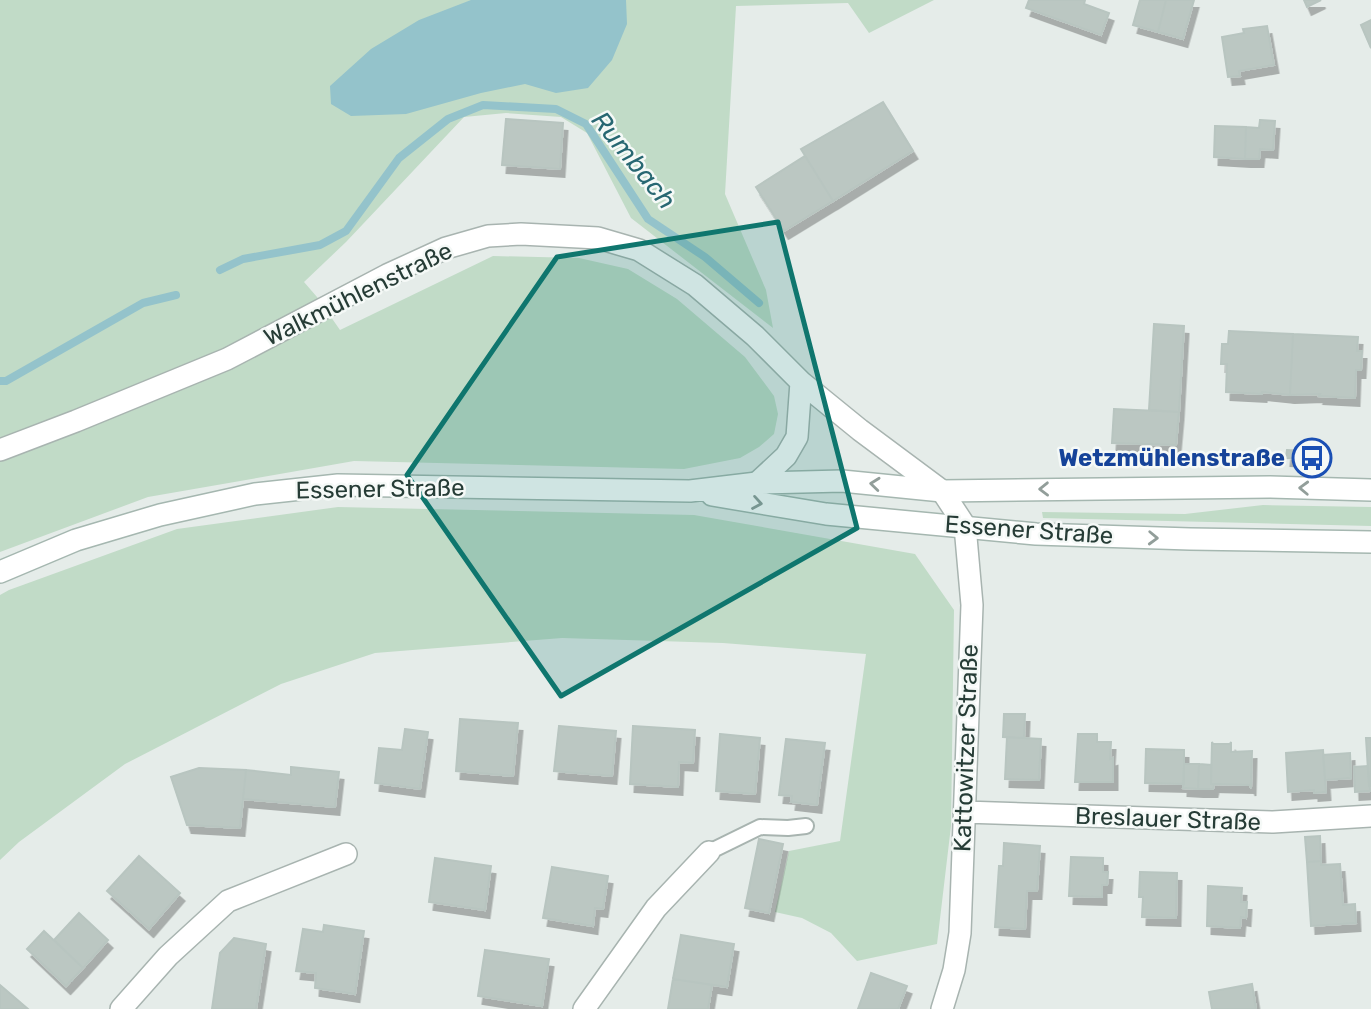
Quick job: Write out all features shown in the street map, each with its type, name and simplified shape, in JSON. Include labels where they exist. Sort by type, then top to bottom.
[{"type":"street","name":"Walkmühlenstraße","points":[[0,450],[227,359],[387,275],[446,248],[488,236],[521,234],[598,238],[639,250],[695,285],[755,336],[801,382],[860,430],[943,491]]},
{"type":"street","points":[[757,483],[786,456],[797,437],[801,382]]},
{"type":"street","name":"Essener Straße","points":[[0,572],[76,540],[160,515],[255,494],[338,485],[690,491],[757,483],[842,481],[943,491],[1270,487],[1371,490]]},
{"type":"street","name":"Essener Straße","points":[[690,491],[826,514],[1036,534],[1371,542]]},
{"type":"street","name":"Kattowitzer Straße","points":[[943,491],[965,526],[972,605],[960,933],[954,970],[943,1009]]},
{"type":"street","name":"Breslauer Straße","points":[[964,812],[1273,822],[1371,816]]},
{"type":"street","points":[[584,1009],[656,908],[709,852]]},
{"type":"street","points":[[121,1009],[168,956],[228,901],[346,854]]},
{"type":"lane","points":[[709,852],[760,827],[806,826]]},
{"type":"highlighted area","points":[[778,222],[857,528],[561,696],[407,475],[557,257]]},
{"type":"green space","points":[[0,0],[934,0],[869,33],[848,3],[736,6],[725,194],[766,290],[773,328],[631,218],[587,133],[561,117],[506,113],[464,117],[346,242],[304,282],[340,330],[493,256],[579,258],[628,269],[677,299],[745,357],[774,396],[778,414],[774,434],[759,447],[740,458],[684,469],[354,461],[148,497],[0,552]]},
{"type":"green space","points":[[1263,505],[1371,507],[1371,526],[1043,518],[1042,512],[1185,514]]},
{"type":"green space","points":[[338,507],[694,515],[915,554],[954,610],[951,826],[937,944],[857,961],[831,933],[802,918],[775,912],[789,851],[840,841],[866,654],[723,643],[562,638],[375,653],[281,684],[125,764],[19,842],[0,860],[0,595],[177,529]]},
{"type":"water","points":[[471,0],[626,0],[627,24],[612,60],[588,88],[556,93],[525,84],[406,114],[351,116],[331,104],[330,86],[371,49],[419,20]]},
{"type":"building","points":[[1029,0],[1085,0],[1084,4],[1109,13],[1101,35],[1026,8]]},
{"type":"building","points":[[1140,0],[1166,0],[1158,32],[1133,25]]},
{"type":"building","points":[[1166,0],[1194,0],[1183,39],[1158,32]]},
{"type":"building","points":[[1304,0],[1321,0],[1307,7]]},
{"type":"building","points":[[1371,20],[1371,48],[1361,25]]},
{"type":"building","points":[[1267,26],[1274,65],[1239,71],[1240,76],[1228,77],[1222,37],[1244,33],[1243,29]]},
{"type":"building","points":[[883,102],[913,151],[833,201],[801,149]]},
{"type":"building","points":[[506,119],[563,123],[560,169],[502,165]]},
{"type":"building","points":[[1260,120],[1275,121],[1273,150],[1260,149],[1259,159],[1245,159],[1246,127],[1259,128]]},
{"type":"building","points":[[1215,126],[1246,127],[1245,159],[1214,157]]},
{"type":"building","points":[[805,156],[833,201],[784,231],[756,187]]},
{"type":"building","points":[[1154,324],[1184,326],[1179,412],[1149,410]]},
{"type":"building","points":[[1229,331],[1293,334],[1290,395],[1226,392],[1227,364],[1221,364],[1222,344],[1228,344]]},
{"type":"building","points":[[1293,334],[1358,337],[1357,351],[1362,351],[1361,370],[1356,370],[1355,398],[1319,396],[1320,394],[1290,395]]},
{"type":"building","points":[[1114,409],[1179,412],[1176,445],[1112,443]]},
{"type":"building","points":[[1287,450],[1304,451],[1303,459],[1286,458]]},
{"type":"building","points":[[1004,714],[1025,714],[1024,738],[1003,737]]},
{"type":"building","points":[[460,719],[518,723],[513,776],[456,771]]},
{"type":"building","points":[[559,726],[616,731],[612,776],[554,771]]},
{"type":"building","points":[[633,726],[695,730],[693,763],[679,762],[678,787],[630,784]]},
{"type":"building","points":[[405,729],[428,732],[420,789],[375,783],[379,748],[402,750]]},
{"type":"building","points":[[720,734],[760,738],[755,794],[716,791]]},
{"type":"building","points":[[1078,734],[1097,734],[1097,742],[1111,742],[1113,782],[1075,782]]},
{"type":"building","points":[[1007,737],[1041,739],[1039,780],[1005,779]]},
{"type":"building","points":[[1366,738],[1371,738],[1371,786],[1369,786]]},
{"type":"building","points":[[786,739],[825,743],[817,805],[791,802],[792,796],[779,795]]},
{"type":"building","points":[[1212,742],[1231,742],[1231,752],[1252,751],[1251,788],[1250,785],[1211,784]]},
{"type":"building","points":[[1146,749],[1184,750],[1184,784],[1145,783]]},
{"type":"building","points":[[1323,750],[1326,792],[1288,792],[1286,753]]},
{"type":"building","points":[[1350,753],[1351,778],[1325,780],[1323,755]]},
{"type":"building","points":[[1184,764],[1199,764],[1198,789],[1183,788]]},
{"type":"building","points":[[1199,764],[1211,765],[1213,789],[1198,789]]},
{"type":"building","points":[[1368,766],[1370,791],[1355,792],[1354,767]]},
{"type":"building","points":[[291,767],[339,772],[335,807],[243,799],[246,770],[291,775]]},
{"type":"building","points":[[199,768],[246,770],[240,828],[187,825],[171,777]]},
{"type":"building","points":[[1320,836],[1321,861],[1307,862],[1305,837]]},
{"type":"building","points":[[759,839],[783,844],[769,913],[745,908]]},
{"type":"building","points":[[1004,843],[1040,846],[1037,891],[1027,891],[1025,929],[995,927],[999,866],[1003,866]]},
{"type":"building","points":[[139,856],[180,893],[149,929],[107,891]]},
{"type":"building","points":[[1071,857],[1103,858],[1103,872],[1108,872],[1107,885],[1102,885],[1102,897],[1069,896]]},
{"type":"building","points":[[435,858],[491,866],[485,910],[429,902]]},
{"type":"building","points":[[1321,861],[1321,865],[1340,864],[1343,905],[1355,904],[1356,923],[1311,926],[1307,862]]},
{"type":"building","points":[[552,867],[608,876],[603,909],[595,908],[593,926],[543,918]]},
{"type":"building","points":[[1140,872],[1177,873],[1176,918],[1142,917],[1143,897],[1139,897]]},
{"type":"building","points":[[1208,886],[1242,888],[1241,902],[1247,902],[1246,918],[1241,917],[1240,928],[1207,926]]},
{"type":"building","points":[[79,913],[108,940],[83,968],[54,940]]},
{"type":"building","points":[[324,925],[364,931],[355,994],[315,988],[316,973],[296,971],[303,929],[323,932]]},
{"type":"building","points":[[44,931],[83,968],[66,986],[27,949]]},
{"type":"building","points":[[681,935],[734,944],[727,987],[673,979]]},
{"type":"building","points":[[234,938],[266,944],[256,1009],[212,1009],[220,953]]},
{"type":"building","points":[[485,950],[549,959],[542,1006],[478,996]]},
{"type":"building","points":[[871,973],[907,986],[898,1009],[858,1009]]},
{"type":"building","points":[[673,979],[712,985],[708,1009],[668,1009]]},
{"type":"building","points":[[1252,984],[1256,1009],[1212,1009],[1209,992]]},
{"type":"building","points":[[0,985],[28,1009],[0,1009]]},
{"type":"waterway","name":"Rumbach","points":[[220,270],[243,259],[320,245],[346,231],[399,158],[448,119],[483,105],[556,109],[586,124],[648,219],[705,257],[759,303]]},
{"type":"waterway","name":"Rumbach","points":[[0,381],[6,381],[143,303],[176,295]]},
{"type":"place","name":"Wetzmühlenstraße","points":[[1312,458]]}]
